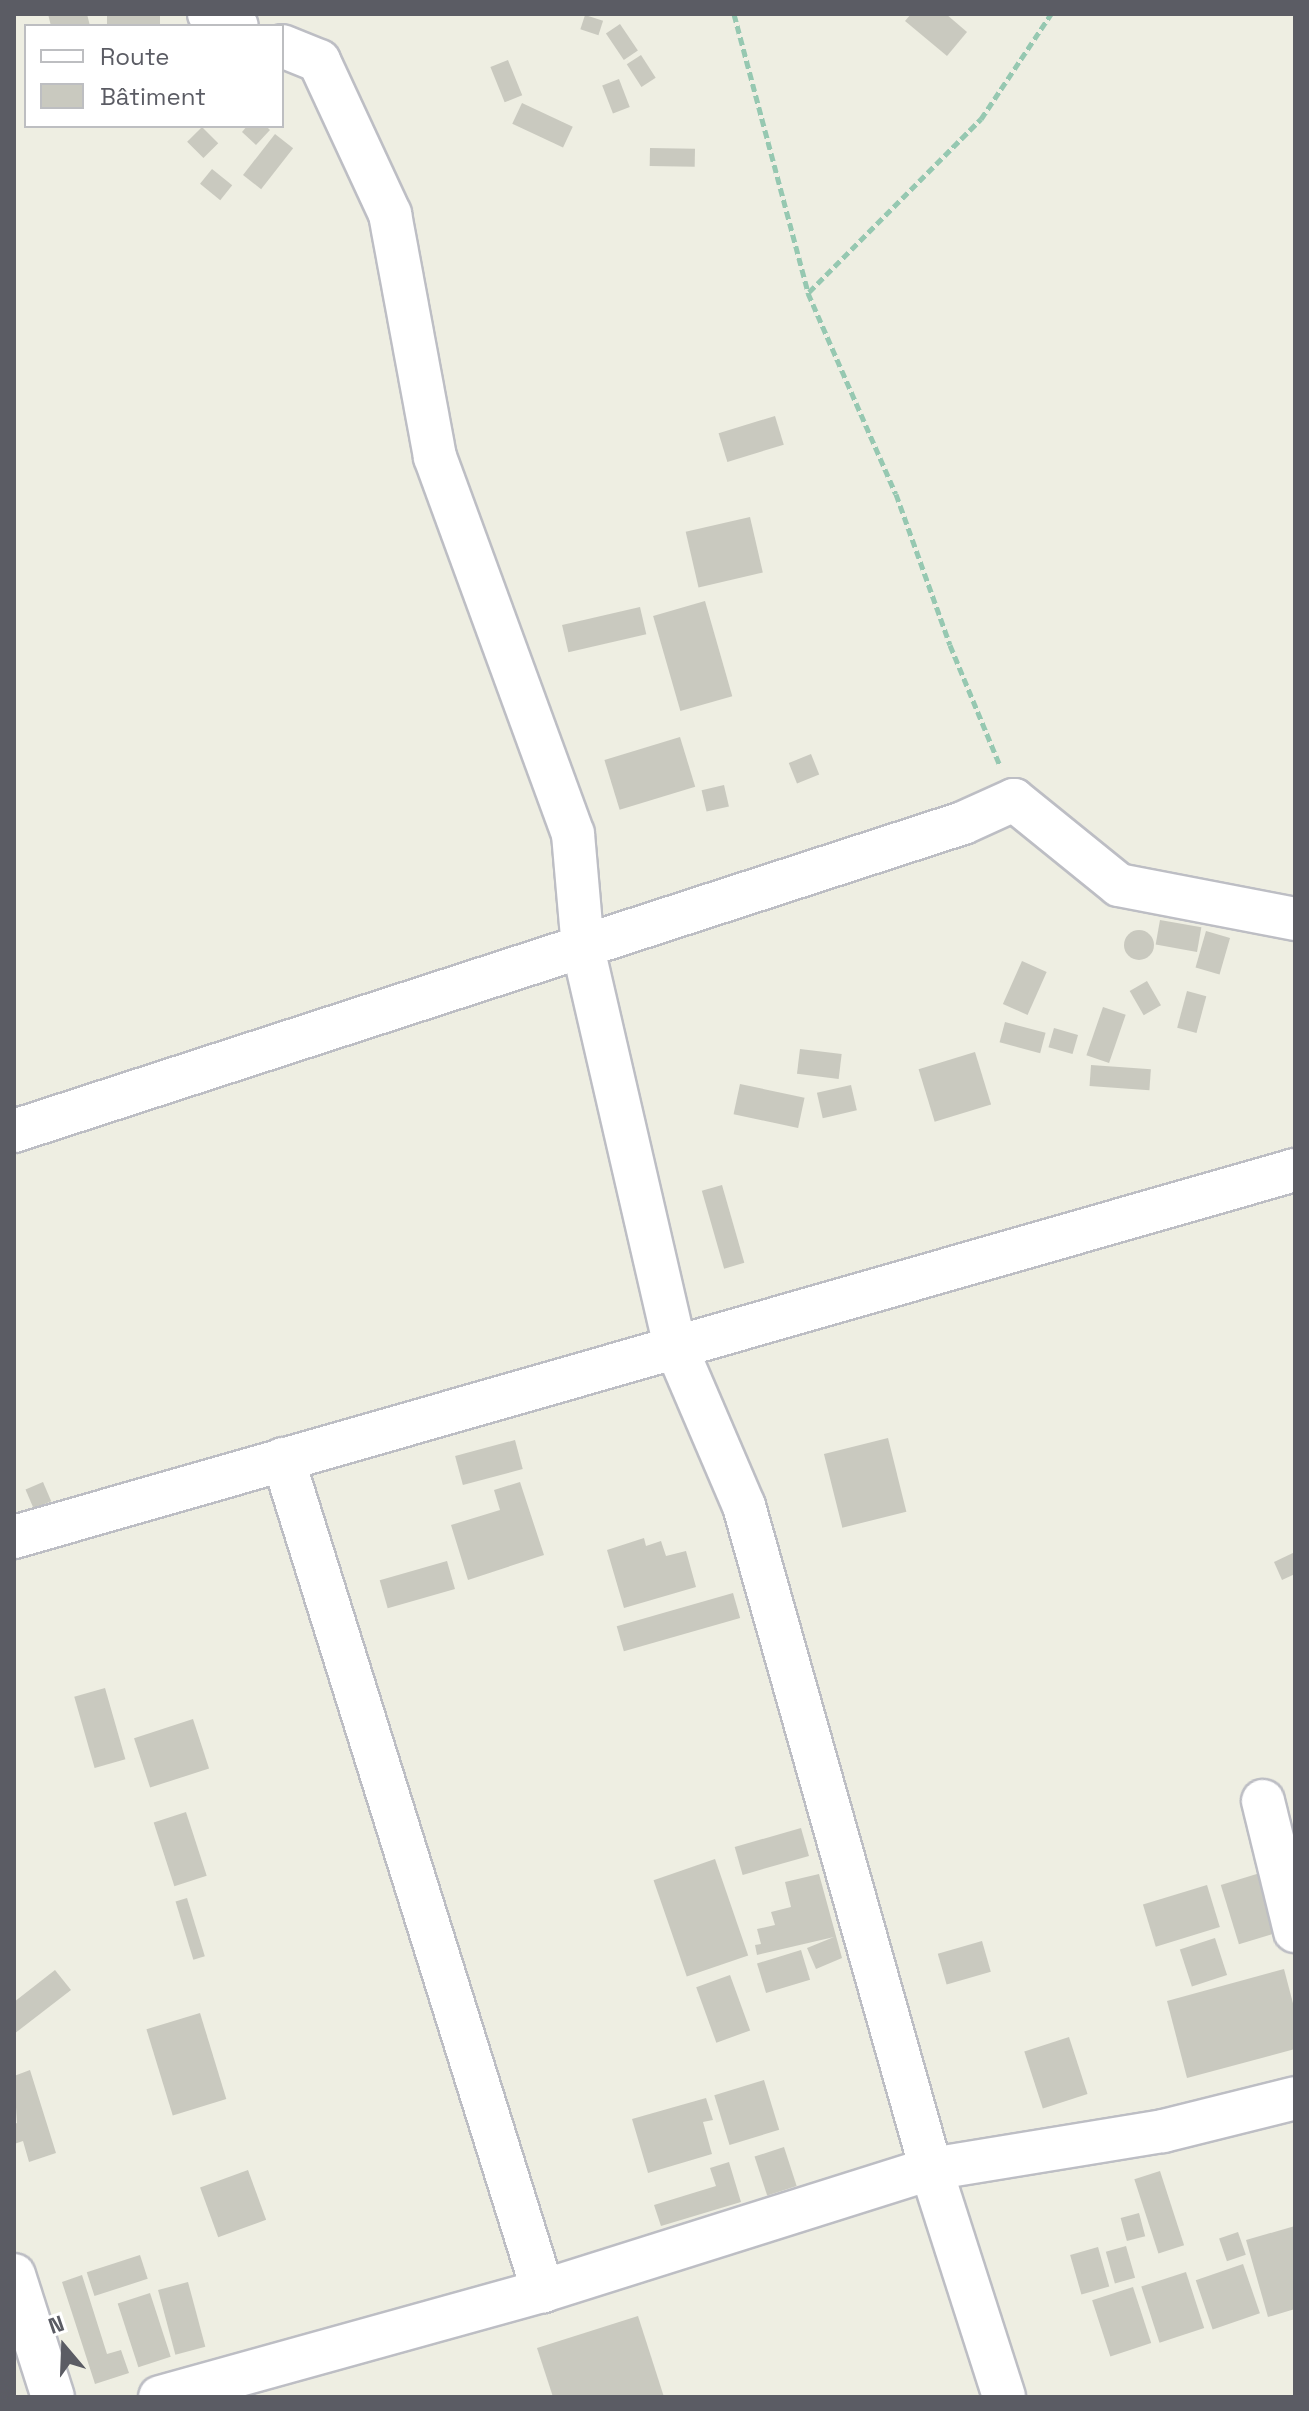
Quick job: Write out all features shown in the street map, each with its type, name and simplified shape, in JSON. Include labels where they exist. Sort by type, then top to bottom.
[{"type":"street","points":[[209,14],[232,24]]},
{"type":"street","points":[[284,47],[319,61],[390,214],[435,457],[573,834],[583,948],[675,1345],[744,1506],[931,2169],[1004,2397]]},
{"type":"street","points":[[14,1131],[963,823],[1014,800],[1119,885],[1295,919]]},
{"type":"street","points":[[14,1537],[675,1345],[1295,1170]]},
{"type":"street","points":[[283,1459],[543,2291]]},
{"type":"street","points":[[1263,1801],[1295,1931]]},
{"type":"street","points":[[160,2397],[543,2291],[931,2169],[1163,2131],[1295,2098]]},
{"type":"street","points":[[14,2275],[53,2397]]},
{"type":"path","points":[[734,14],[808,293],[896,494],[950,645],[1014,800]]},
{"type":"path","points":[[808,293],[981,119],[1051,14]]},
{"type":"building","points":[[48,14],[87,14],[90,24],[50,24]]},
{"type":"building","points":[[107,14],[160,14],[160,24],[107,24]]},
{"type":"building","points":[[911,14],[946,14],[967,32],[947,56],[905,21]]},
{"type":"building","points":[[585,15],[603,21],[598,35],[580,29]]},
{"type":"building","points":[[620,24],[638,51],[624,60],[606,34]]},
{"type":"building","points":[[641,55],[656,78],[641,87],[627,64]]},
{"type":"building","points":[[508,60],[522,95],[505,102],[490,67]]},
{"type":"building","points":[[619,79],[630,107],[613,113],[602,85]]},
{"type":"building","points":[[522,103],[573,127],[563,148],[512,124]]},
{"type":"building","points":[[201,128],[218,143],[203,158],[187,142]]},
{"type":"building","points":[[245,128],[270,130],[256,145],[242,132]]},
{"type":"building","points":[[275,134],[293,148],[261,189],[243,175]]},
{"type":"building","points":[[650,148],[695,149],[695,167],[650,166]]},
{"type":"building","points":[[212,169],[232,185],[220,200],[200,184]]},
{"type":"building","points":[[775,416],[784,445],[727,462],[719,433]]},
{"type":"building","points":[[750,517],[763,573],[699,587],[686,532]]},
{"type":"building","points":[[705,601],[732,696],[680,711],[653,616]]},
{"type":"building","points":[[640,607],[646,634],[568,652],[562,625]]},
{"type":"building","points":[[680,737],[695,787],[620,810],[604,760]]},
{"type":"building","points":[[811,754],[819,774],[797,783],[789,763]]},
{"type":"building","points":[[724,785],[729,806],[707,812],[702,790]]},
{"type":"building","points":[[1160,920],[1201,927],[1197,952],[1156,945]]},
{"type":"building","points":[[1139,930],[1149,935],[1154,945],[1149,955],[1139,960],[1129,955],[1124,945],[1129,935]]},
{"type":"building","points":[[1206,931],[1230,938],[1220,974],[1196,968]]},
{"type":"building","points":[[1022,961],[1047,972],[1028,1015],[1003,1004]]},
{"type":"building","points":[[1147,981],[1161,1005],[1144,1015],[1130,991]]},
{"type":"building","points":[[1187,991],[1206,996],[1196,1033],[1177,1028]]},
{"type":"building","points":[[1103,1007],[1126,1015],[1109,1063],[1086,1055]]},
{"type":"building","points":[[1005,1022],[1046,1033],[1040,1053],[1000,1042]]},
{"type":"building","points":[[1054,1028],[1078,1035],[1073,1054],[1048,1047]]},
{"type":"building","points":[[800,1049],[842,1054],[839,1079],[797,1074]]},
{"type":"building","points":[[975,1052],[991,1105],[935,1122],[919,1069]]},
{"type":"building","points":[[1091,1065],[1151,1069],[1149,1090],[1090,1086]]},
{"type":"building","points":[[740,1084],[805,1098],[798,1128],[734,1114]]},
{"type":"building","points":[[851,1085],[857,1110],[823,1118],[817,1093]]},
{"type":"building","points":[[722,1185],[744,1263],[724,1269],[702,1191]]},
{"type":"building","points":[[888,1438],[906,1512],[842,1528],[824,1454]]},
{"type":"building","points":[[515,1440],[523,1469],[463,1485],[455,1456]]},
{"type":"building","points":[[43,1482],[51,1501],[34,1509],[26,1489]]},
{"type":"building","points":[[520,1482],[544,1555],[468,1580],[451,1525],[500,1510],[494,1490]]},
{"type":"building","points":[[644,1538],[646,1546],[661,1541],[666,1556],[686,1551],[696,1587],[624,1608],[607,1550]]},
{"type":"building","points":[[1295,1552],[1295,1574],[1282,1580],[1274,1562]]},
{"type":"building","points":[[447,1561],[455,1589],[388,1608],[380,1580]]},
{"type":"building","points":[[733,1593],[740,1618],[624,1651],[617,1626]]},
{"type":"building","points":[[105,1688],[125,1759],[95,1768],[74,1697]]},
{"type":"building","points":[[193,1719],[209,1768],[150,1788],[134,1738]]},
{"type":"building","points":[[186,1812],[207,1876],[174,1886],[154,1823]]},
{"type":"building","points":[[801,1828],[809,1856],[743,1875],[735,1847]]},
{"type":"building","points":[[715,1859],[748,1955],[687,1977],[654,1880]]},
{"type":"building","points":[[1260,1873],[1278,1932],[1239,1944],[1221,1885]]},
{"type":"building","points":[[819,1874],[842,1958],[816,1969],[807,1948],[834,1937],[757,1955],[755,1945],[761,1944],[757,1929],[775,1925],[771,1912],[791,1907],[785,1882]]},
{"type":"building","points":[[1207,1885],[1220,1927],[1156,1947],[1143,1905]]},
{"type":"building","points":[[187,1898],[205,1956],[193,1960],[176,1902]]},
{"type":"building","points":[[1215,1938],[1227,1975],[1192,1987],[1180,1949]]},
{"type":"building","points":[[982,1941],[991,1972],[947,1984],[938,1954]]},
{"type":"building","points":[[801,1950],[810,1980],[766,1993],[757,1963]]},
{"type":"building","points":[[1284,1969],[1295,2011],[1295,2049],[1187,2078],[1167,2001]]},
{"type":"building","points":[[55,1970],[71,1990],[14,2034],[14,2002]]},
{"type":"building","points":[[730,1975],[750,2030],[716,2043],[696,1987]]},
{"type":"building","points":[[200,2013],[226,2099],[173,2115],[146,2029]]},
{"type":"building","points":[[1069,2037],[1088,2094],[1043,2109],[1024,2052]]},
{"type":"building","points":[[30,2070],[56,2153],[29,2162],[23,2141],[14,2144],[14,2124],[17,2123],[14,2076]]},
{"type":"building","points":[[764,2080],[779,2130],[729,2145],[714,2095]]},
{"type":"building","points":[[706,2098],[713,2120],[703,2122],[712,2154],[648,2173],[632,2119]]},
{"type":"building","points":[[784,2147],[797,2186],[767,2196],[755,2157]]},
{"type":"building","points":[[729,2162],[741,2202],[661,2226],[654,2205],[716,2186],[710,2168]]},
{"type":"building","points":[[248,2170],[266,2220],[218,2237],[200,2187]]},
{"type":"building","points":[[1160,2171],[1184,2245],[1158,2254],[1134,2179]]},
{"type":"building","points":[[1139,2213],[1145,2236],[1127,2241],[1121,2218]]},
{"type":"building","points":[[1295,2226],[1295,2309],[1268,2317],[1246,2240]]},
{"type":"building","points":[[1238,2232],[1246,2255],[1227,2261],[1219,2239]]},
{"type":"building","points":[[1126,2246],[1135,2278],[1115,2284],[1106,2252]]},
{"type":"building","points":[[1098,2247],[1109,2286],[1081,2294],[1070,2255]]},
{"type":"building","points":[[140,2255],[148,2279],[94,2296],[87,2272]]},
{"type":"building","points":[[1243,2264],[1260,2313],[1213,2329],[1196,2280]]},
{"type":"building","points":[[1186,2272],[1204,2328],[1160,2343],[1141,2287]]},
{"type":"building","points":[[82,2275],[107,2354],[121,2350],[129,2373],[95,2384],[62,2282]]},
{"type":"building","points":[[188,2282],[205,2347],[175,2355],[158,2290]]},
{"type":"building","points":[[1133,2287],[1151,2343],[1110,2356],[1092,2300]]},
{"type":"building","points":[[150,2293],[171,2357],[138,2367],[118,2304]]},
{"type":"building","points":[[638,2316],[664,2397],[553,2397],[537,2348]]}]
